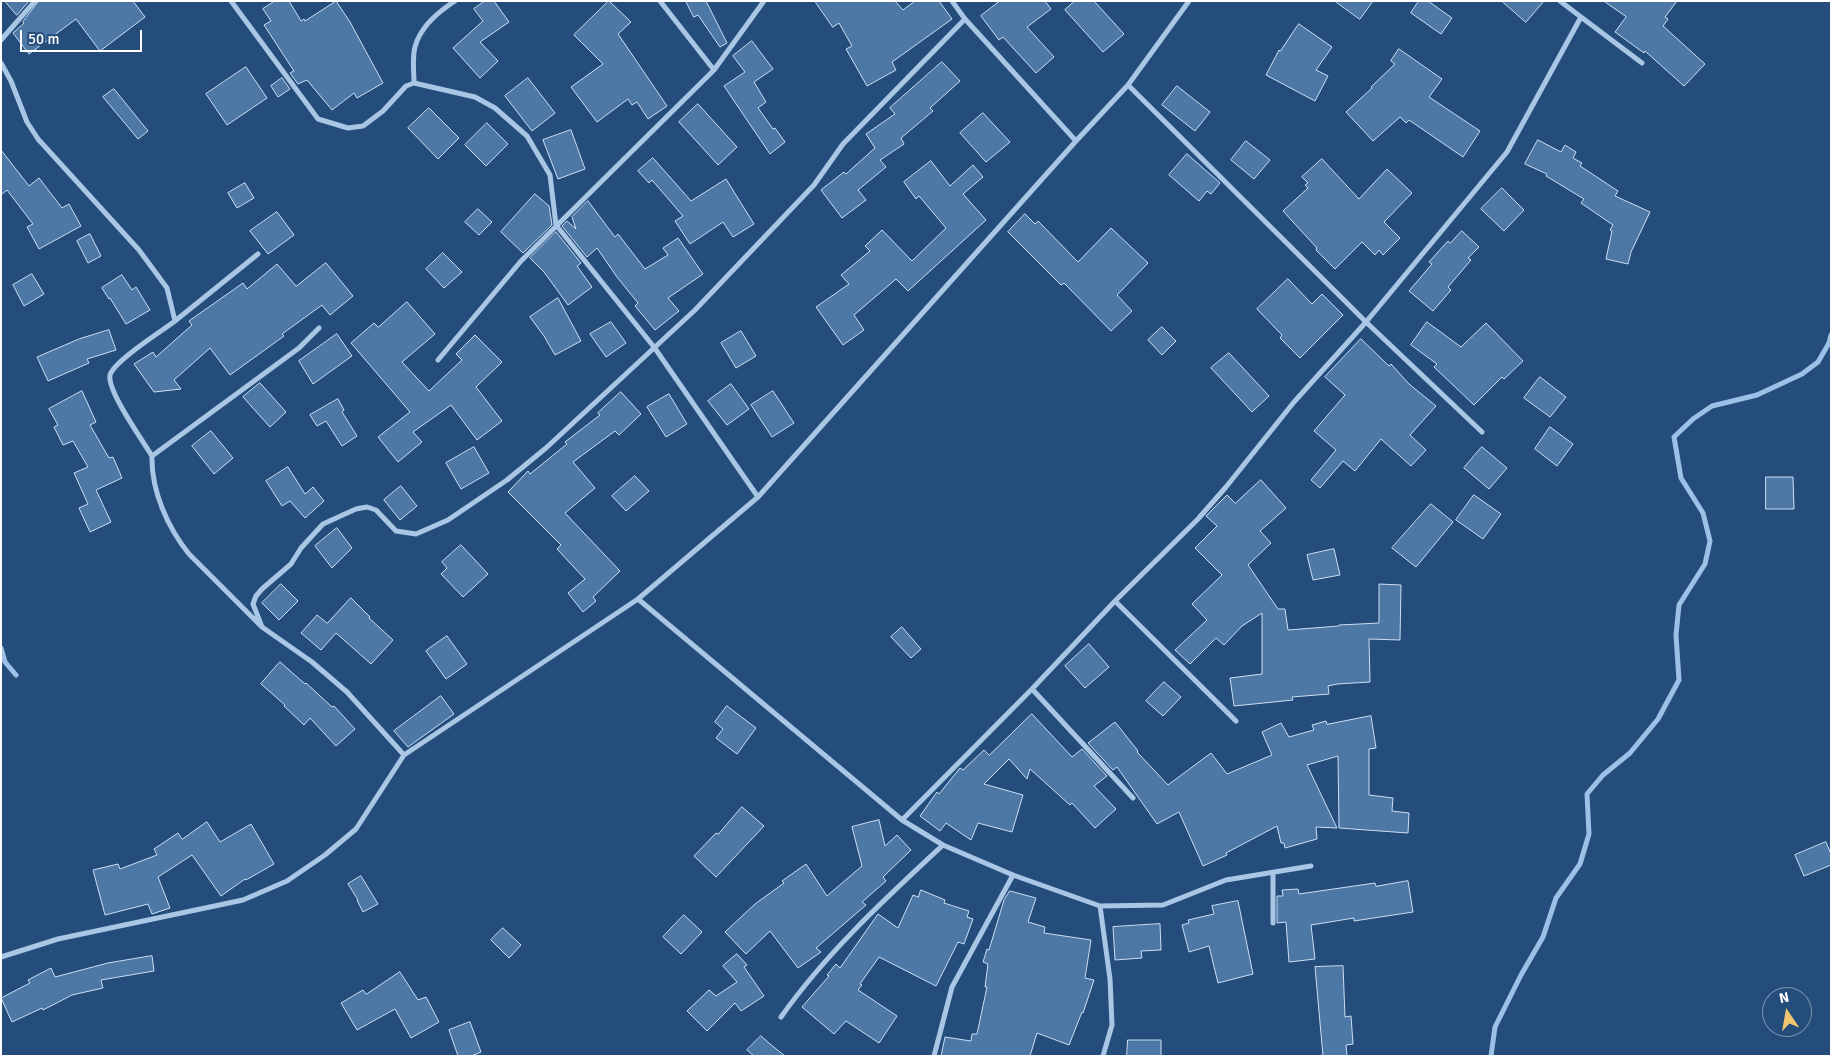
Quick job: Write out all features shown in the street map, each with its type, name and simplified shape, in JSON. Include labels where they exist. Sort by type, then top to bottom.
[{"type":"street","points":[[1,40],[35,1]]},
{"type":"street","points":[[231,1],[318,120],[348,128],[363,126],[382,111],[406,86],[414,83],[475,97],[496,108],[528,136],[550,175],[556,224],[654,347],[758,497]]},
{"type":"street","points":[[414,83],[415,48],[425,26],[444,8],[455,1]]},
{"type":"street","points":[[660,1],[714,70]]},
{"type":"street","points":[[438,360],[521,261],[556,224],[714,70],[764,1]]},
{"type":"street","points":[[952,1],[965,19],[1076,141]]},
{"type":"street","points":[[1,956],[58,939],[243,900],[287,881],[326,856],[356,829],[404,755],[638,599],[758,497],[1128,85],[1189,1]]},
{"type":"street","points":[[1560,1],[1642,63]]},
{"type":"street","points":[[902,820],[1032,689],[1115,601],[1198,519],[1294,402],[1366,322],[1506,152],[1581,17]]},
{"type":"street","points":[[262,627],[253,604],[256,596],[292,564],[302,548],[324,524],[356,508],[367,507],[376,510],[396,531],[416,534],[448,520],[507,480],[546,448],[695,310],[814,184],[843,144],[965,19]]},
{"type":"street","points":[[1,63],[11,81],[27,122],[38,139],[139,250],[167,288],[175,322]]},
{"type":"street","points":[[1128,85],[1366,322],[1482,432]]},
{"type":"street","points":[[258,254],[175,322],[117,364],[110,376],[112,390],[152,456],[152,465],[160,503],[166,521],[178,541],[262,627],[312,662],[347,692],[404,755]]},
{"type":"street","points":[[152,456],[299,348],[319,328]]},
{"type":"street","points":[[638,599],[902,820],[943,845],[1013,875],[1100,906],[1163,905],[1226,880],[1311,866]]},
{"type":"street","points":[[1115,601],[1236,721]]},
{"type":"street","points":[[1032,689],[1133,798]]},
{"type":"street","points":[[781,1016],[798,992],[833,953],[879,905],[943,845]]},
{"type":"street","points":[[1272,873],[1273,923]]},
{"type":"street","points":[[934,1056],[952,987],[1013,875]]},
{"type":"street","points":[[1100,906],[1110,979],[1112,1025],[1104,1056]]},
{"type":"building","points":[[5,1],[29,1],[17,15]]},
{"type":"building","points":[[39,1],[133,1],[145,17],[100,51],[76,19],[29,54],[13,33],[24,23]]},
{"type":"building","points":[[275,1],[289,1],[301,21],[304,19],[305,21],[336,1],[350,22],[383,83],[357,98],[354,93],[332,110],[307,80],[298,84],[290,73],[294,71],[264,25],[271,21],[263,9]]},
{"type":"building","points":[[485,1],[494,1],[509,22],[480,42],[498,61],[480,78],[453,48],[483,21],[474,9]]},
{"type":"building","points":[[609,1],[631,22],[618,34],[667,106],[648,119],[637,102],[632,105],[628,99],[597,122],[571,87],[603,64],[574,35]]},
{"type":"building","points":[[686,1],[706,1],[727,43],[720,47],[698,15],[694,17]]},
{"type":"building","points":[[815,1],[895,1],[903,10],[915,1],[939,1],[952,19],[892,62],[896,70],[867,86],[846,49],[852,46],[839,23],[833,27]]},
{"type":"building","points":[[1000,1],[1045,1],[1051,9],[1027,27],[1054,57],[1036,73],[1003,37],[999,40],[981,16]]},
{"type":"building","points":[[1075,1],[1094,1],[1124,34],[1103,52],[1065,10]]},
{"type":"building","points":[[1335,1],[1373,1],[1360,19]]},
{"type":"building","points":[[1419,1],[1428,1],[1452,18],[1441,34],[1411,13]]},
{"type":"building","points":[[1502,1],[1544,1],[1526,22]]},
{"type":"building","points":[[1604,1],[1677,1],[1665,17],[1668,19],[1663,26],[1705,64],[1684,86],[1645,51],[1644,53],[1615,32],[1626,17]]},
{"type":"building","points":[[1299,24],[1332,47],[1316,70],[1328,76],[1315,101],[1266,75],[1279,50]]},
{"type":"building","points":[[752,41],[773,69],[754,82],[766,102],[758,108],[785,142],[770,154],[724,86],[745,72],[733,56]]},
{"type":"building","points":[[1399,49],[1442,79],[1429,97],[1480,131],[1463,157],[1409,120],[1406,123],[1400,117],[1373,141],[1346,112],[1395,64],[1391,61]]},
{"type":"building","points":[[942,62],[960,81],[930,108],[933,111],[901,138],[904,144],[880,160],[886,167],[858,190],[866,200],[842,218],[821,190],[844,172],[846,174],[875,148],[866,134],[895,114],[890,108]]},
{"type":"building","points":[[246,67],[267,98],[227,125],[206,94]]},
{"type":"building","points":[[282,78],[290,89],[278,97],[271,86]]},
{"type":"building","points":[[528,78],[555,113],[532,131],[505,96]]},
{"type":"building","points":[[1177,86],[1210,112],[1195,131],[1162,105]]},
{"type":"building","points":[[114,89],[148,131],[138,139],[103,97]]},
{"type":"building","points":[[698,104],[737,147],[718,165],[679,122]]},
{"type":"building","points":[[429,108],[459,138],[438,159],[408,128]]},
{"type":"building","points":[[983,113],[1010,142],[986,162],[960,133]]},
{"type":"building","points":[[487,123],[508,144],[486,166],[465,145]]},
{"type":"building","points":[[571,130],[585,169],[558,179],[543,140]]},
{"type":"building","points":[[1538,140],[1561,152],[1565,145],[1576,152],[1573,158],[1582,163],[1580,166],[1618,191],[1615,196],[1650,212],[1631,252],[1628,264],[1606,259],[1612,231],[1610,230],[1613,225],[1581,203],[1584,199],[1546,176],[1547,174],[1525,164]]},
{"type":"building","points":[[1246,141],[1270,160],[1254,179],[1231,160]]},
{"type":"building","points":[[1,150],[29,186],[39,178],[62,208],[69,204],[81,226],[39,249],[27,227],[33,224],[7,190],[1,195]]},
{"type":"building","points":[[1187,154],[1220,183],[1211,194],[1207,191],[1199,201],[1169,175]]},
{"type":"building","points":[[653,158],[691,201],[726,179],[754,224],[733,237],[723,222],[690,244],[675,221],[683,216],[652,180],[649,183],[638,171]]},
{"type":"building","points":[[1322,159],[1359,199],[1387,169],[1412,193],[1384,222],[1400,238],[1383,255],[1379,250],[1375,255],[1362,242],[1335,269],[1283,211],[1308,188],[1305,185],[1308,183],[1302,177]]},
{"type":"building","points":[[931,161],[950,186],[973,165],[983,177],[963,194],[986,220],[908,291],[896,279],[854,315],[864,330],[843,345],[816,307],[849,284],[841,275],[870,251],[865,246],[882,230],[912,261],[946,228],[919,196],[916,199],[904,182]]},
{"type":"building","points":[[245,183],[254,198],[237,208],[228,193]]},
{"type":"building","points":[[1502,188],[1524,210],[1504,231],[1481,209]]},
{"type":"building","points":[[535,194],[549,206],[552,225],[523,253],[501,232]]},
{"type":"building","points":[[588,201],[615,237],[618,234],[645,269],[668,255],[663,248],[678,238],[703,274],[668,298],[679,311],[655,330],[635,306],[638,303],[597,248],[587,257],[562,226],[567,221],[576,229],[572,217]]},
{"type":"building","points":[[478,209],[492,222],[479,235],[465,222]]},
{"type":"building","points":[[277,212],[294,235],[268,254],[250,231]]},
{"type":"building","points":[[1025,214],[1035,224],[1038,221],[1078,262],[1111,228],[1148,263],[1117,295],[1132,311],[1111,331],[1064,283],[1061,285],[1008,232]]},
{"type":"building","points":[[1462,231],[1479,247],[1468,258],[1471,260],[1448,287],[1451,290],[1433,311],[1409,291],[1432,264],[1429,262],[1448,241],[1450,243]]},
{"type":"building","points":[[556,232],[581,263],[577,266],[592,287],[568,305],[544,272],[530,258]]},
{"type":"building","points":[[90,234],[101,256],[88,263],[77,241]]},
{"type":"building","points":[[443,253],[462,272],[444,288],[426,269]]},
{"type":"building","points":[[326,263],[353,296],[330,315],[322,305],[282,334],[284,336],[230,375],[210,348],[174,380],[181,389],[154,392],[134,364],[153,352],[156,357],[192,325],[189,321],[243,283],[247,289],[277,264],[296,286]]},
{"type":"building","points":[[32,274],[44,294],[24,306],[13,285]]},
{"type":"building","points":[[122,275],[132,290],[136,287],[150,310],[126,324],[102,288]]},
{"type":"building","points":[[1288,279],[1312,304],[1322,294],[1343,315],[1300,358],[1280,338],[1282,335],[1257,309]]},
{"type":"building","points":[[558,298],[581,341],[555,355],[530,317]]},
{"type":"building","points":[[407,302],[435,334],[402,362],[429,391],[462,360],[456,354],[475,335],[502,362],[476,387],[502,421],[477,440],[451,405],[413,432],[422,442],[398,462],[378,437],[410,412],[351,343],[374,323],[378,327]]},
{"type":"building","points":[[611,322],[626,343],[606,357],[590,334]]},
{"type":"building","points":[[1427,322],[1461,347],[1486,323],[1523,361],[1504,379],[1502,377],[1474,405],[1434,367],[1437,364],[1411,345]]},
{"type":"building","points":[[1162,327],[1176,341],[1162,355],[1148,340]]},
{"type":"building","points":[[109,330],[116,350],[87,359],[89,363],[48,381],[37,357],[79,339]]},
{"type":"building","points":[[741,331],[756,356],[736,368],[721,343]]},
{"type":"building","points":[[337,334],[352,356],[313,384],[299,361]]},
{"type":"building","points":[[1361,339],[1389,366],[1391,364],[1409,384],[1436,406],[1410,435],[1426,450],[1411,466],[1381,439],[1355,471],[1343,461],[1320,488],[1311,480],[1336,450],[1314,431],[1345,395],[1325,377]]},
{"type":"building","points":[[1229,353],[1269,396],[1252,412],[1211,368]]},
{"type":"building","points":[[1540,377],[1566,397],[1550,417],[1524,398]]},
{"type":"building","points":[[260,383],[286,412],[270,427],[243,397]]},
{"type":"building","points":[[731,384],[749,409],[727,425],[708,401]]},
{"type":"building","points":[[82,391],[96,422],[90,425],[109,458],[113,457],[122,478],[96,490],[111,522],[90,532],[79,508],[88,504],[74,473],[88,467],[73,441],[63,445],[54,427],[58,425],[49,409]]},
{"type":"building","points":[[773,391],[794,423],[772,437],[751,405]]},
{"type":"building","points":[[621,392],[641,414],[619,435],[615,431],[573,462],[595,488],[565,513],[620,571],[593,597],[596,601],[583,612],[568,593],[585,579],[557,549],[561,545],[508,492],[528,471],[530,474],[567,444],[565,442],[600,415],[598,413]]},
{"type":"building","points":[[669,394],[687,424],[666,437],[647,407]]},
{"type":"building","points":[[338,399],[344,410],[342,412],[357,436],[342,446],[326,421],[317,426],[310,415]]},
{"type":"building","points":[[1550,427],[1573,444],[1557,466],[1535,449]]},
{"type":"building","points":[[211,431],[233,458],[214,474],[192,446]]},
{"type":"building","points":[[474,447],[489,473],[461,489],[446,463]]},
{"type":"building","points":[[1482,447],[1507,468],[1489,489],[1464,468]]},
{"type":"building","points":[[288,467],[305,494],[313,487],[324,501],[305,518],[290,501],[282,506],[266,481]]},
{"type":"building","points":[[635,476],[649,491],[626,511],[612,496]]},
{"type":"building","points":[[1766,477],[1793,477],[1794,509],[1766,509]]},
{"type":"building","points":[[1261,480],[1286,508],[1260,531],[1271,543],[1248,565],[1278,609],[1285,609],[1288,630],[1379,623],[1379,584],[1401,585],[1400,640],[1369,639],[1370,682],[1328,686],[1329,694],[1292,697],[1293,700],[1234,706],[1230,678],[1262,674],[1262,613],[1242,626],[1224,645],[1216,638],[1190,664],[1175,650],[1207,620],[1192,604],[1222,575],[1195,548],[1217,526],[1206,516],[1227,495],[1235,503]]},
{"type":"building","points":[[401,486],[417,506],[400,520],[384,500]]},
{"type":"building","points":[[1474,495],[1501,514],[1483,539],[1456,520]]},
{"type":"building","points":[[1431,504],[1453,522],[1416,567],[1392,548]]},
{"type":"building","points":[[337,528],[352,548],[332,568],[315,546]]},
{"type":"building","points":[[461,545],[488,574],[463,597],[441,574],[447,568],[442,562]]},
{"type":"building","points":[[1334,549],[1340,575],[1313,580],[1307,555]]},
{"type":"building","points":[[281,584],[298,601],[279,620],[262,603]]},
{"type":"building","points":[[351,598],[393,640],[371,664],[336,633],[321,650],[301,633],[317,615],[327,623]]},
{"type":"building","points":[[902,627],[921,649],[911,658],[891,637]]},
{"type":"building","points":[[447,636],[467,664],[446,679],[426,651]]},
{"type":"building","points":[[1089,644],[1109,667],[1085,688],[1065,666]]},
{"type":"building","points":[[280,662],[332,707],[334,706],[355,729],[336,746],[310,718],[304,725],[261,684]]},
{"type":"building","points":[[1164,682],[1181,697],[1163,716],[1146,701]]},
{"type":"building","points":[[441,696],[454,714],[408,747],[394,731]]},
{"type":"building","points":[[727,706],[756,728],[737,754],[716,738],[723,729],[715,722]]},
{"type":"building","points":[[1032,714],[1072,757],[1082,749],[1107,776],[1094,786],[1116,809],[1095,828],[1072,803],[1070,805],[1030,769],[1027,779],[1009,759],[984,784],[1023,795],[1012,832],[978,823],[971,840],[946,823],[940,831],[920,816],[937,792],[939,794],[960,768],[963,770],[984,750],[989,755]]},
{"type":"building","points":[[1371,716],[1376,748],[1369,749],[1369,795],[1393,798],[1392,811],[1409,813],[1408,833],[1339,828],[1338,756],[1307,765],[1337,828],[1316,827],[1317,839],[1285,848],[1284,843],[1281,843],[1277,826],[1226,853],[1227,855],[1203,866],[1179,812],[1157,824],[1117,767],[1113,770],[1088,743],[1115,722],[1137,752],[1168,785],[1211,753],[1227,774],[1272,755],[1262,732],[1281,723],[1289,737],[1314,730],[1312,725],[1326,721],[1327,724]]},
{"type":"building","points":[[742,807],[764,826],[716,877],[694,856],[716,833],[718,834]]},
{"type":"building","points":[[879,820],[885,846],[897,835],[911,850],[883,877],[886,881],[862,902],[866,905],[816,948],[821,952],[798,968],[770,931],[746,954],[725,932],[755,904],[784,883],[782,881],[806,864],[827,896],[862,866],[852,827]]},
{"type":"building","points":[[207,822],[220,842],[251,824],[274,864],[245,879],[221,896],[192,855],[158,877],[170,908],[152,914],[148,904],[105,915],[93,870],[118,864],[120,869],[157,855],[154,849],[178,833],[182,839]]},
{"type":"building","points":[[1826,842],[1831,854],[1831,865],[1804,876],[1795,855]]},
{"type":"building","points":[[361,876],[378,904],[363,912],[348,884]]},
{"type":"building","points":[[1408,881],[1413,912],[1354,921],[1354,918],[1311,925],[1315,959],[1289,962],[1286,922],[1277,923],[1277,896],[1283,896],[1282,890],[1298,889],[1299,894],[1375,883],[1376,886]]},
{"type":"building","points":[[921,890],[945,900],[944,903],[969,911],[967,917],[973,919],[964,944],[958,942],[936,986],[879,957],[860,984],[862,985],[858,990],[897,1016],[879,1043],[846,1021],[834,1034],[802,1007],[829,976],[827,975],[836,964],[840,968],[878,914],[898,928],[913,895],[918,897]]},
{"type":"building","points":[[1010,891],[1036,898],[1028,922],[1045,927],[1044,933],[1091,940],[1085,978],[1094,980],[1083,1013],[1069,1045],[1037,1033],[1030,1056],[941,1056],[945,1037],[971,1041],[972,1034],[977,1034],[987,987],[985,987],[988,964],[983,962],[987,949],[989,950],[1004,900]]},
{"type":"building","points":[[1238,901],[1253,974],[1218,983],[1209,946],[1189,952],[1182,925],[1189,923],[1188,920],[1214,914],[1212,906]]},
{"type":"building","points":[[684,915],[702,932],[681,954],[663,937]]},
{"type":"building","points":[[1160,924],[1161,950],[1141,951],[1142,958],[1115,960],[1113,927]]},
{"type":"building","points":[[503,928],[521,945],[509,958],[491,940]]},
{"type":"building","points":[[737,954],[747,965],[744,967],[764,996],[741,1011],[735,1003],[707,1031],[687,1011],[709,990],[716,996],[737,982],[723,966]]},
{"type":"building","points":[[152,956],[154,971],[101,980],[103,988],[72,995],[43,1010],[42,1008],[12,1022],[1,998],[30,983],[28,980],[51,968],[55,977],[108,963]]},
{"type":"building","points":[[1343,966],[1345,1017],[1351,1016],[1353,1044],[1346,1045],[1347,1056],[1323,1056],[1315,967]]},
{"type":"building","points":[[400,972],[418,1000],[426,997],[439,1022],[411,1038],[395,1009],[357,1030],[341,1003],[363,990],[366,994]]},
{"type":"building","points":[[470,1022],[481,1052],[471,1056],[458,1056],[449,1030]]},
{"type":"building","points":[[761,1036],[785,1056],[754,1056],[747,1050]]},
{"type":"building","points":[[1128,1040],[1161,1040],[1161,1056],[1127,1056]]},
{"type":"waterway","points":[[1491,1056],[1495,1027],[1521,975],[1543,937],[1556,898],[1580,864],[1589,834],[1587,794],[1603,775],[1630,753],[1658,719],[1679,680],[1676,635],[1679,605],[1705,564],[1710,541],[1703,513],[1681,478],[1674,437],[1693,419],[1712,406],[1757,395],[1802,374],[1818,362],[1829,343],[1831,335]]},
{"type":"waterway","points":[[1,648],[5,662],[16,675]]}]
